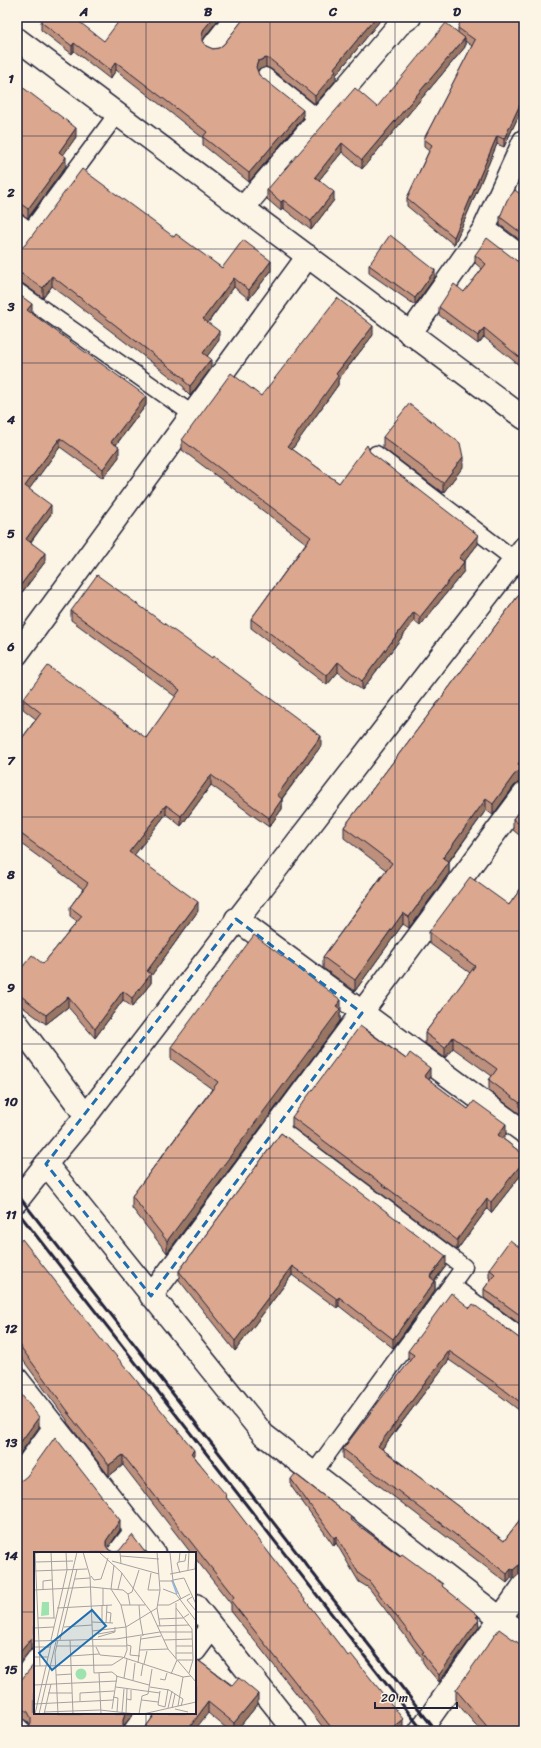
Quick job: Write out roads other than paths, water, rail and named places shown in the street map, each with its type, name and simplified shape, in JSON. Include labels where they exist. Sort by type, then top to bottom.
[{"type":"street","points":[[214,45],[236,17]]},
{"type":"street","points":[[243,208],[319,119],[400,20]]},
{"type":"street","points":[[17,39],[524,418]]},
{"type":"street","points":[[410,334],[484,229],[524,141]]},
{"type":"street","points":[[484,229],[524,258]]},
{"type":"street","points":[[17,654],[308,256]]},
{"type":"street","points":[[17,1201],[86,1116],[236,919],[519,554]]},
{"type":"street","points":[[151,1296],[524,794]]},
{"type":"street","points":[[236,919],[524,1132]]},
{"type":"street","points":[[17,1023],[86,1116]]},
{"type":"street","points":[[46,1164],[264,1435],[524,1635]]},
{"type":"street","points":[[17,1379],[54,1428],[153,1552]]},
{"type":"street","points":[[17,1479],[54,1428]]},
{"type":"street","points":[[420,1731],[524,1585]]},
{"type":"street","points":[[196,1606],[295,1731]]},
{"type":"street","points":[[196,1649],[212,1627]]},
{"type":"street","points":[[135,1731],[147,1714]]},
{"type":"lane","points":[[265,76],[319,119]]},
{"type":"lane","points":[[17,249],[117,114]]},
{"type":"lane","points":[[17,221],[30,231]]},
{"type":"lane","points":[[17,292],[192,414]]},
{"type":"lane","points":[[376,454],[519,554]]},
{"type":"lane","points":[[277,1127],[464,1267],[313,1474]]},
{"type":"lane","points":[[451,1285],[524,1339]]},
{"type":"lane","points":[[116,1552],[134,1528]]},
{"type":"lane","points":[[17,1682],[34,1659]]},
{"type":"railway","points":[[17,1194],[436,1731]]},
{"type":"railway","points":[[17,1211],[423,1731]]}]
